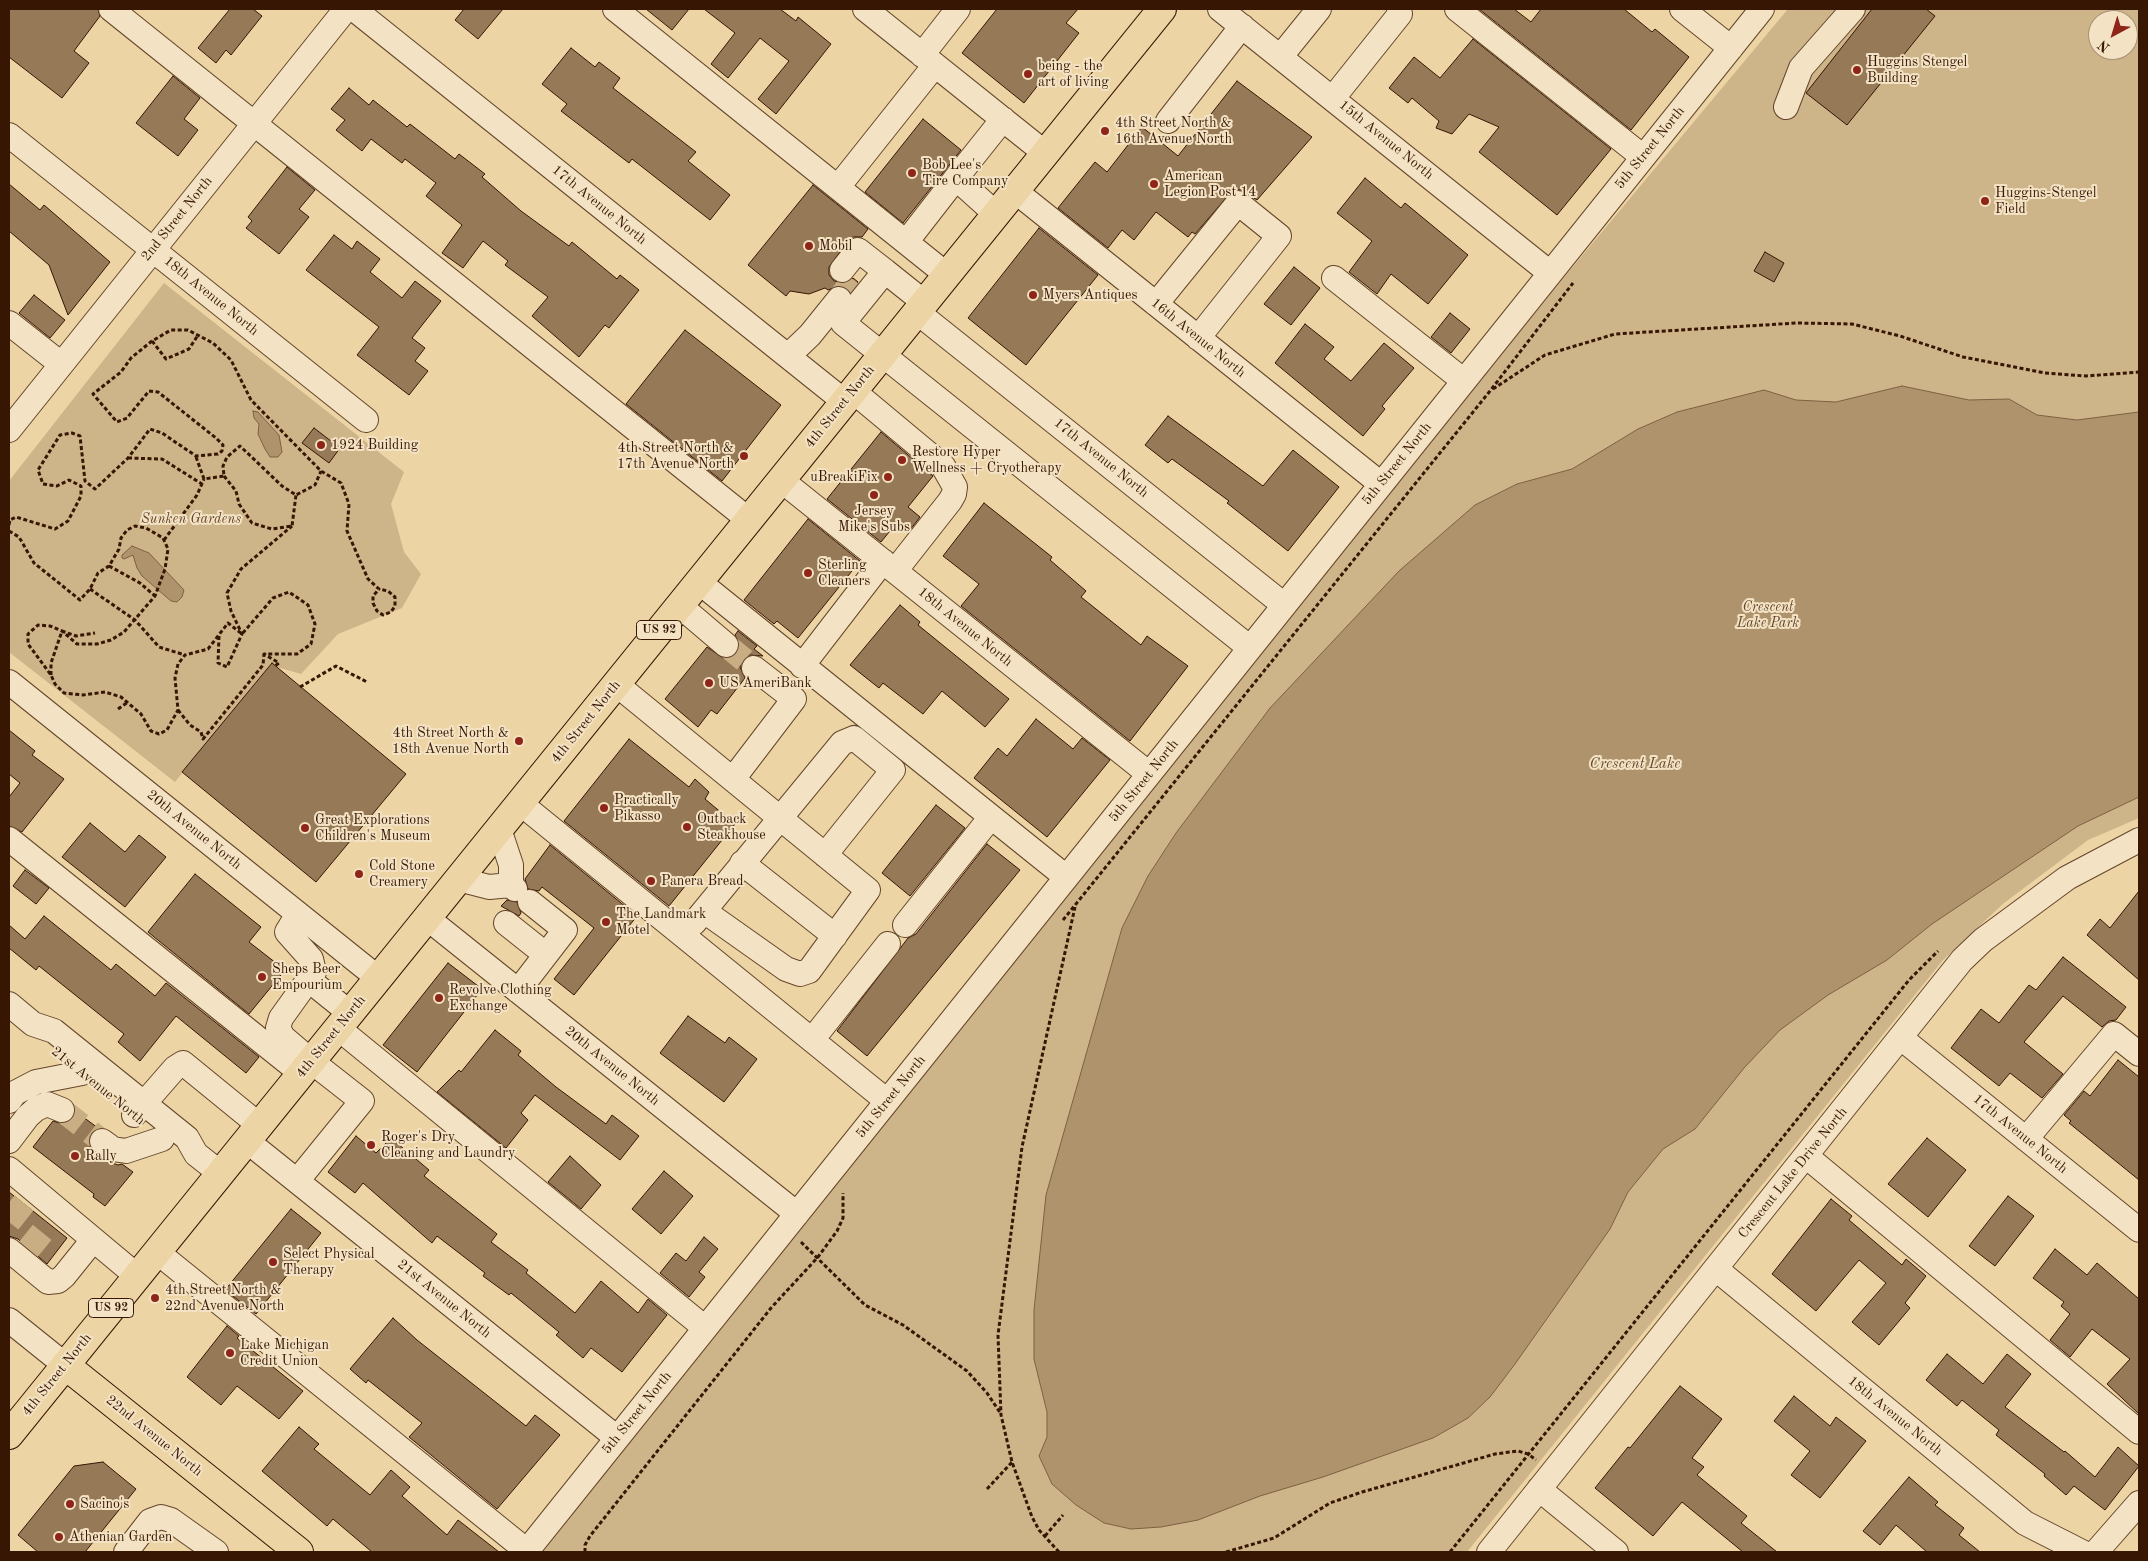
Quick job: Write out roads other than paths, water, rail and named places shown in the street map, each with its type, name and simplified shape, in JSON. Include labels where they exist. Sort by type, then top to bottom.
[{"type":"main road","name":"4th Street North","points":[[9,1435],[1162,9]]},
{"type":"main road","name":"22nd Avenue North","points":[[65,1365],[290,1550]]},
{"type":"street","points":[[111,9],[749,520]]},
{"type":"street","name":"2nd Street North","points":[[9,430],[346,9]]},
{"type":"street","name":"17th Avenue North","points":[[354,9],[788,356],[849,397],[943,466],[955,487],[954,494],[889,566]]},
{"type":"street","points":[[615,9],[907,241],[947,275]]},
{"type":"street","points":[[865,9],[1045,153]]},
{"type":"street","points":[[838,187],[928,60],[958,9]]},
{"type":"street","name":"15th Avenue North","points":[[1220,9],[1334,98],[1550,273]]},
{"type":"street","points":[[1281,56],[1319,9]]},
{"type":"street","points":[[1334,98],[1400,14],[1399,9]]},
{"type":"street","points":[[1458,9],[1643,157]]},
{"type":"street","points":[[1682,9],[1730,48]]},
{"type":"street","name":"5th Street North","points":[[526,1551],[1762,9]]},
{"type":"street","points":[[1786,107],[1801,68],[1853,9]]},
{"type":"street","points":[[1168,121],[1242,26]]},
{"type":"street","points":[[907,241],[1004,120]]},
{"type":"street","name":"18th Avenue North","points":[[9,135],[366,420]]},
{"type":"street","points":[[956,178],[996,214]]},
{"type":"street","name":"16th Avenue North","points":[[1015,191],[1381,484]]},
{"type":"street","points":[[1156,304],[1238,203],[1279,236],[1198,338]]},
{"type":"street","points":[[788,356],[810,334],[834,305],[877,265],[858,250],[848,274]]},
{"type":"street","name":"17th Avenue North","points":[[877,265],[921,307],[1284,605]]},
{"type":"street","points":[[1334,278],[1464,381]]},
{"type":"street","points":[[834,305],[883,354],[1250,648]]},
{"type":"street","points":[[9,323],[61,364]]},
{"type":"street","name":"18th Avenue North","points":[[782,480],[1149,774]]},
{"type":"street","points":[[802,666],[889,566]]},
{"type":"street","points":[[699,582],[1066,877]]},
{"type":"street","points":[[679,605],[726,645]]},
{"type":"street","points":[[733,779],[794,699],[754,668]]},
{"type":"street","name":"20th Avenue North","points":[[9,682],[378,978]]},
{"type":"street","points":[[616,684],[868,890],[809,970],[800,974],[786,969],[704,911]]},
{"type":"street","points":[[684,936],[842,743],[854,738],[893,770],[825,855]]},
{"type":"street","points":[[520,803],[887,1101]]},
{"type":"street","points":[[905,925],[991,817]]},
{"type":"street","points":[[499,828],[519,892]]},
{"type":"street","points":[[9,839],[306,1067],[362,1101],[297,1181]]},
{"type":"street","name":"Crescent Lake Drive North","points":[[1489,1552],[1962,960],[1982,940],[2067,878],[2139,840]]},
{"type":"street","points":[[742,863],[835,936]]},
{"type":"street","points":[[458,879],[519,892],[565,930],[518,990]]},
{"type":"street","points":[[298,914],[287,932],[313,962],[314,972],[310,980],[280,1018],[277,1026],[306,1067]]},
{"type":"street","name":"20th Avenue North","points":[[427,918],[518,990],[791,1220]]},
{"type":"street","points":[[506,923],[545,954]]},
{"type":"street","points":[[812,1040],[888,944]]},
{"type":"street","points":[[310,980],[344,1021],[705,1328]]},
{"type":"street","name":"21st Avenue North","points":[[9,1004],[33,1024],[54,1031],[139,1109],[162,1139],[178,1151],[196,1154]]},
{"type":"street","name":"21st Avenue North","points":[[33,1024],[42,1041],[82,1073],[187,1138],[196,1154],[220,1173]]},
{"type":"street","points":[[2026,1139],[2114,1034],[2139,1054]]},
{"type":"street","name":"17th Avenue North","points":[[1901,1038],[2139,1230]]},
{"type":"street","name":"21st Avenue North","points":[[139,1109],[175,1068],[183,1063],[253,1133],[297,1181],[617,1438]]},
{"type":"street","points":[[9,1101],[16,1093],[36,1082],[82,1073]]},
{"type":"street","points":[[9,1141],[28,1116],[36,1109],[47,1104],[62,1110]]},
{"type":"street","points":[[102,1141],[113,1150],[126,1151],[162,1139]]},
{"type":"street","points":[[1806,1156],[2139,1432]]},
{"type":"street","points":[[9,1169],[29,1198],[54,1218],[93,1240],[137,1276]]},
{"type":"street","points":[[19,1254],[48,1282],[58,1281],[93,1240]]},
{"type":"street","points":[[157,1252],[526,1551]]},
{"type":"street","name":"18th Avenue North","points":[[1716,1269],[2026,1523],[2052,1539],[2082,1552]]},
{"type":"street","name":"22nd Avenue North","points":[[9,1320],[65,1365]]},
{"type":"street","points":[[1539,1489],[1616,1552]]},
{"type":"street","points":[[2096,1552],[2139,1503]]},
{"type":"street","points":[[126,1552],[150,1521],[161,1517],[170,1520],[216,1552]]},
{"type":"water","name":"Crescent Lake","points":[[1902,386],[1969,400],[2009,399],[2037,415],[2077,420],[2139,412],[2139,797],[2078,826],[1932,924],[1887,960],[1828,995],[1780,1030],[1744,1068],[1695,1129],[1663,1149],[1628,1192],[1610,1229],[1515,1364],[1490,1397],[1468,1418],[1433,1438],[1323,1477],[1260,1496],[1198,1520],[1161,1527],[1131,1529],[1104,1523],[1076,1505],[1052,1484],[1039,1456],[1047,1437],[1047,1412],[1034,1359],[1034,1310],[1046,1195],[1122,928],[1148,876],[1176,833],[1270,708],[1399,571],[1475,505],[1517,484],[1572,469],[1638,429],[1677,412],[1764,390],[1796,400],[1836,402]]},
{"type":"water","points":[[253,411],[258,412],[279,435],[282,452],[278,457],[270,457],[265,449],[258,434],[259,424],[254,418]]},
{"type":"water","points":[[132,546],[149,553],[184,590],[182,597],[177,602],[171,601],[142,576],[133,555],[122,558],[122,555]]},
{"type":"tunnel","points":[[839,299],[854,279]]},
{"type":"tunnel","points":[[726,645],[754,668]]},
{"type":"tunnel","points":[[62,1110],[102,1141]]},
{"type":"tunnel","points":[[9,1222],[24,1203]]},
{"type":"tunnel","points":[[27,1251],[49,1224]]},
{"type":"place","name":"Huggins Stengel Building","points":[[1857,70]]},
{"type":"place","name":"being - the art of living","points":[[1028,74]]},
{"type":"place","name":"4th Street North & 16th Avenue North","points":[[1105,131]]},
{"type":"place","name":"Bob Lee's Tire Company","points":[[912,173]]},
{"type":"place","name":"American Legion Post 14","points":[[1154,184]]},
{"type":"place","name":"Huggins-Stengel Field","points":[[1985,201]]},
{"type":"place","name":"Mobil","points":[[809,246]]},
{"type":"place","name":"Myers Antiques","points":[[1033,295]]},
{"type":"place","name":"1924 Building","points":[[321,445]]},
{"type":"place","name":"4th Street North & 17th Avenue North","points":[[744,456]]},
{"type":"place","name":"Restore Hyper Wellness + Cryotherapy","points":[[902,460]]},
{"type":"place","name":"uBreakiFix","points":[[888,477]]},
{"type":"place","name":"Jersey Mike's Subs","points":[[874,495]]},
{"type":"place","name":"Sterling Cleaners","points":[[808,573]]},
{"type":"place","name":"US AmeriBank","points":[[709,683]]},
{"type":"place","name":"4th Street North & 18th Avenue North","points":[[519,741]]},
{"type":"place","name":"Practically Pikasso","points":[[604,808]]},
{"type":"place","name":"Outback Steakhouse","points":[[687,827]]},
{"type":"place","name":"Great Explorations Children's Museum","points":[[305,828]]},
{"type":"place","name":"Cold Stone Creamery","points":[[359,874]]},
{"type":"place","name":"Panera Bread","points":[[651,881]]},
{"type":"place","name":"The Landmark Motel","points":[[606,922]]},
{"type":"place","name":"Sheps Beer Empourium","points":[[262,977]]},
{"type":"place","name":"Revolve Clothing Exchange","points":[[439,998]]},
{"type":"place","name":"Roger's Dry Cleaning and Laundry","points":[[371,1145]]},
{"type":"place","name":"Rally","points":[[75,1156]]},
{"type":"place","name":"Select Physical Therapy","points":[[273,1262]]},
{"type":"place","name":"4th Street North & 22nd Avenue North","points":[[155,1298]]},
{"type":"place","name":"Lake Michigan Credit Union","points":[[230,1353]]},
{"type":"place","name":"Sacino's","points":[[70,1504]]},
{"type":"place","name":"Athenian Garden","points":[[59,1537]]},
{"type":"park label","name":"Sunken Gardens","points":[[191,519]]},
{"type":"park label","name":"Crescent Lake Park","points":[[1768,616]]}]
